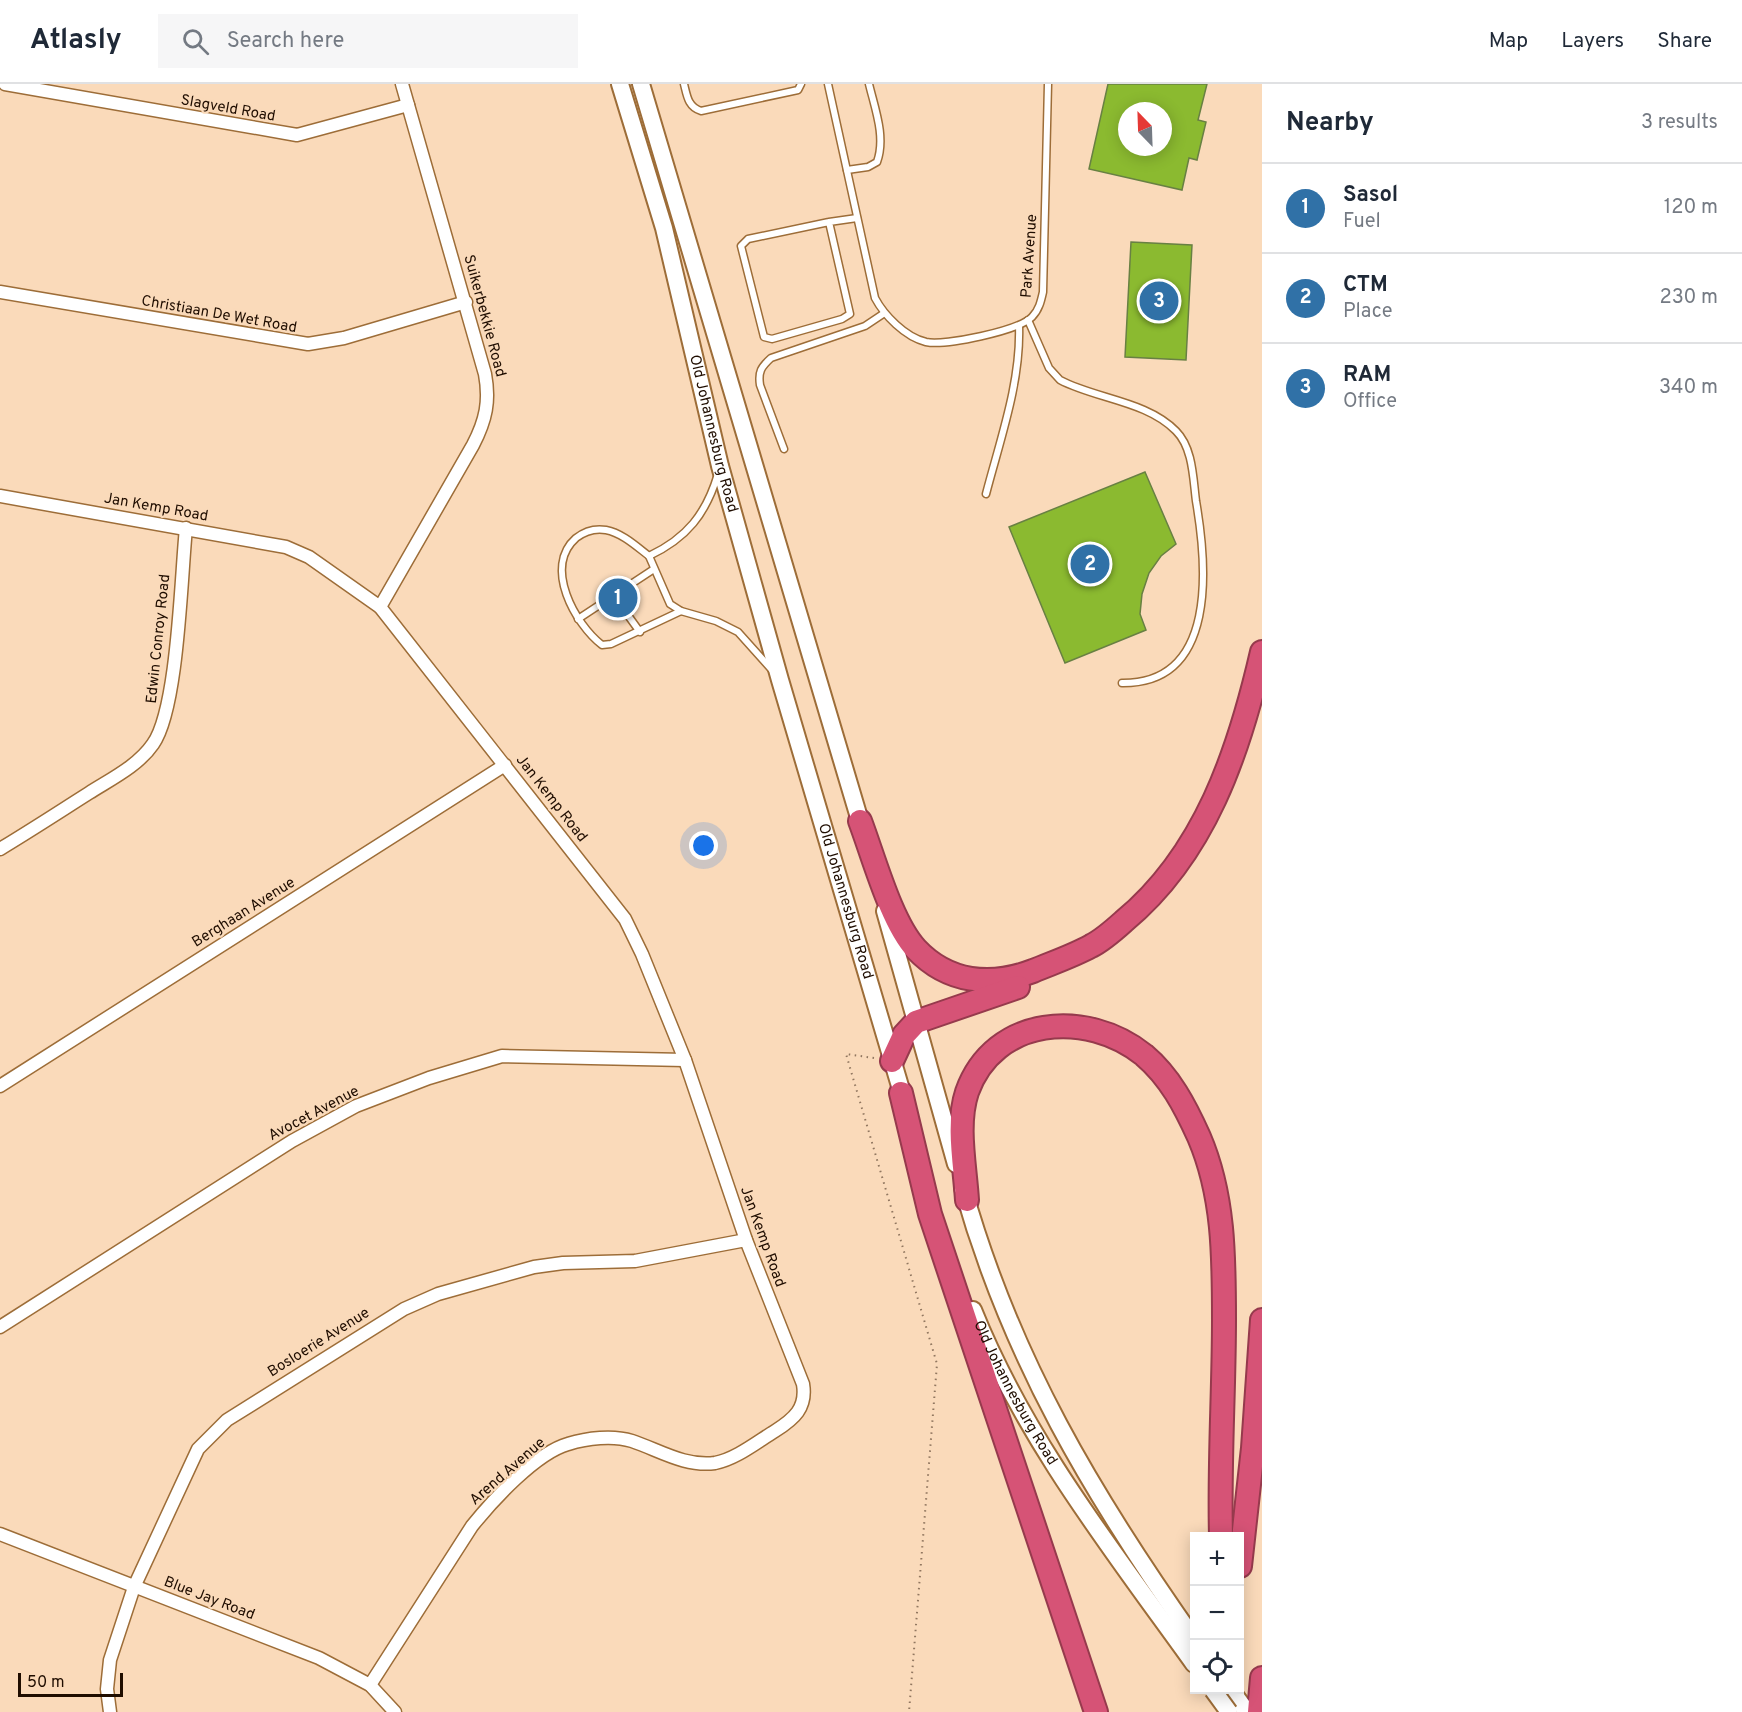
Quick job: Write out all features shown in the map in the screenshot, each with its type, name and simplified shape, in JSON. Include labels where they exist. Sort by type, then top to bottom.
[{"type":"highway","points":[[892,1061],[904,1035],[916,1022],[1044,976],[1074,960],[1131,915],[1156,891],[1202,825],[1220,787],[1248,713],[1262,652]]},
{"type":"highway","points":[[860,821],[906,936],[937,967],[966,979],[998,980],[1020,976],[1093,945]]},
{"type":"highway","points":[[967,1200],[962,1125],[968,1091],[987,1058],[1000,1045],[1015,1036],[1032,1029],[1050,1026],[1099,1031],[1143,1055],[1173,1086],[1196,1130],[1209,1166],[1220,1208],[1223,1235],[1221,1532]]},
{"type":"highway","points":[[902,1093],[930,1214],[1096,1712]]},
{"type":"highway","points":[[1243,1532],[1253,1449],[1262,1320]]},
{"type":"highway","points":[[1258,1712],[1262,1678]]},
{"type":"highway","points":[[1223,1712],[1225,1694]]},
{"type":"main road","name":"Old Johannesburg Road","points":[[620,84],[664,228],[720,466],[780,680],[892,1061],[973,1310],[989,1351],[1034,1434],[1190,1658]]},
{"type":"main road","name":"Old Johannesburg Road","points":[[640,84],[860,821],[967,1200],[995,1284],[1048,1406],[1100,1499],[1190,1633]]},
{"type":"main road","points":[[1216,1694],[1229,1712]]},
{"type":"main road","points":[[1234,1694],[1247,1712]]},
{"type":"street","name":"Slagveld Road","points":[[5,84],[297,135],[408,105]]},
{"type":"street","name":"Suikerbekkie Road","points":[[380,606],[484,424],[488,405],[487,383],[466,302],[402,84]]},
{"type":"street","name":"Christiaan De Wet Road","points":[[0,292],[308,344],[344,338],[466,302]]},
{"type":"street","name":"Jan Kemp Road","points":[[0,496],[186,528],[299,551],[380,606],[625,919],[642,954],[685,1060],[746,1240],[803,1384],[802,1405]]},
{"type":"street","name":"Edwin Conroy Road","points":[[0,849],[126,769],[145,754],[158,736],[165,716],[171,682],[186,528]]},
{"type":"street","name":"Berghaan Avenue","points":[[0,1086],[505,765]]},
{"type":"street","name":"Avocet Avenue","points":[[0,1327],[292,1141],[356,1106],[429,1077],[502,1056],[685,1060]]},
{"type":"street","name":"Bosloerie Avenue","points":[[110,1712],[107,1689],[110,1660],[134,1587],[189,1466],[204,1440],[227,1419],[404,1309],[438,1294],[534,1267],[563,1263],[635,1261],[746,1240]]},
{"type":"street","name":"Arend Avenue","points":[[370,1685],[471,1526],[519,1478],[556,1449],[578,1441],[613,1438],[632,1441],[690,1463],[715,1462],[730,1458],[786,1424],[798,1414],[802,1405]]},
{"type":"street","name":"Blue Jay Road","points":[[0,1534],[318,1658],[370,1685],[396,1712]]},
{"type":"lane","points":[[684,84],[689,104],[700,111],[798,90],[801,84]]},
{"type":"lane","points":[[784,449],[760,385],[759,375],[762,366],[771,358],[865,326],[883,314],[875,298],[828,84]]},
{"type":"lane","points":[[847,170],[868,167],[878,162],[881,152],[882,140],[869,84]]},
{"type":"lane","name":"Park Avenue","points":[[883,314],[914,337],[926,342],[949,341],[1019,326],[1037,311],[1043,292],[1048,84]]},
{"type":"lane","points":[[829,222],[850,314],[842,319],[772,339],[764,337],[741,246],[748,239],[829,222],[857,218]]},
{"type":"lane","points":[[1028,320],[1049,368],[1060,380],[1159,416],[1176,431],[1187,447],[1204,552],[1199,622],[1192,642],[1168,670],[1153,679],[1137,683],[1122,683]]},
{"type":"lane","points":[[986,494],[1017,372],[1020,351],[1019,326]]},
{"type":"lane","points":[[649,556],[664,549],[702,515],[720,466]]},
{"type":"lane","points":[[681,611],[640,632],[603,645],[591,636],[578,619],[560,570],[563,558],[573,541],[593,529],[607,530],[628,540],[649,556],[665,597],[681,611],[716,621],[738,632],[780,680]]},
{"type":"lane","points":[[578,619],[654,569]]},
{"type":"lane","points":[[614,596],[640,632]]},
{"type":"path","points":[[892,1061],[846,1053],[937,1364],[909,1712]]},
{"type":"building","points":[[1108,84],[1207,84],[1198,120],[1206,122],[1197,160],[1189,158],[1182,190],[1089,169]]},
{"type":"building","points":[[1131,242],[1192,245],[1186,360],[1125,357]]},
{"type":"building","points":[[1145,472],[1176,544],[1161,556],[1149,573],[1142,594],[1140,614],[1146,630],[1065,663],[1009,527]]},
{"type":"place","name":"RAM","points":[[1159,301]]},
{"type":"place","name":"CTM","points":[[1090,564]]},
{"type":"place","name":"Sasol","points":[[618,598]]}]
